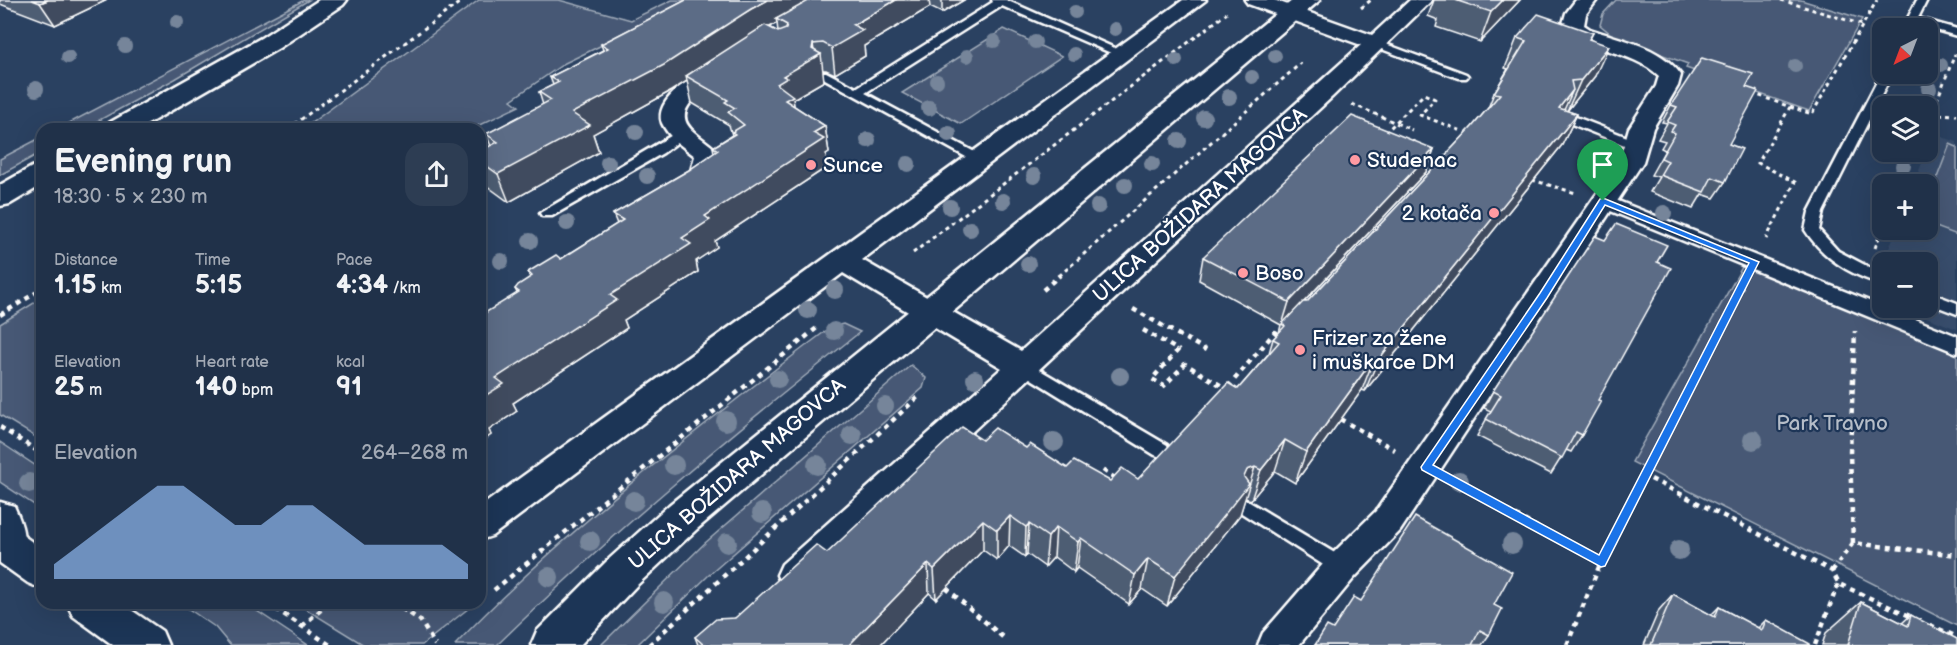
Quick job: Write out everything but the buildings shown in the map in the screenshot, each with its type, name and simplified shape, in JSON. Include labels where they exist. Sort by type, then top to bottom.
[{"type":"street","points":[[130,123],[270,43],[335,0]]},
{"type":"street","points":[[486,522],[1196,0]]},
{"type":"street","points":[[1255,0],[1300,7],[1375,43]]},
{"type":"street","name":"ULICA BOŽIDARA MAGOVCA","points":[[770,597],[1422,0]]},
{"type":"street","points":[[1276,645],[1342,567],[1388,521],[1543,296],[1603,201],[1631,162],[1641,128],[1667,86],[1670,75],[1662,66],[1648,58],[1582,33],[1574,27],[1575,13],[1587,0]]},
{"type":"street","name":"ULICA BOŽIDARA MAGOVCA","points":[[552,645],[622,573],[683,517],[1300,7]]},
{"type":"street","points":[[664,202],[701,177],[707,165],[706,154],[681,134],[672,120],[674,105],[736,61]]},
{"type":"street","points":[[0,197],[36,176]]},
{"type":"street","points":[[1603,201],[1957,345]]},
{"type":"street","points":[[843,261],[1023,366]]},
{"type":"street","points":[[2,535],[36,566]]},
{"type":"street","points":[[96,609],[147,645]]},
{"type":"lane","points":[[1914,18],[1922,0]]},
{"type":"lane","points":[[856,93],[999,1],[1122,54]]},
{"type":"lane","points":[[1938,29],[1957,33]]},
{"type":"lane","points":[[1375,43],[1462,76]]},
{"type":"lane","points":[[822,74],[977,159]]},
{"type":"lane","points":[[1872,274],[1840,260],[1822,245],[1812,230],[1816,212],[1881,84]]},
{"type":"lane","points":[[1563,116],[1636,145]]},
{"type":"lane","points":[[547,213],[659,150],[681,134]]},
{"type":"lane","points":[[1938,301],[1957,309]]},
{"type":"lane","points":[[1023,366],[1161,450]]},
{"type":"lane","points":[[1246,507],[1342,567]]},
{"type":"path","points":[[296,123],[463,0]]},
{"type":"path","points":[[1361,8],[1371,0]]},
{"type":"path","points":[[1780,0],[1863,25]]},
{"type":"path","points":[[1747,92],[1812,114],[1877,0]]},
{"type":"path","points":[[913,253],[1227,13]]},
{"type":"path","points":[[1938,96],[1957,48]]},
{"type":"path","points":[[1043,290],[1301,63]]},
{"type":"path","points":[[1383,136],[1424,94],[1435,99],[1420,115],[1462,131]]},
{"type":"path","points":[[1347,102],[1412,130]]},
{"type":"path","points":[[1567,645],[1601,562],[1795,182],[1758,163],[1790,107]]},
{"type":"path","points":[[1938,114],[1957,115]]},
{"type":"path","points":[[1532,180],[1603,201]]},
{"type":"path","points":[[0,315],[36,293]]},
{"type":"path","points":[[1832,571],[1853,543],[1850,453],[1856,340],[1852,301]]},
{"type":"path","points":[[1132,308],[1206,350]]},
{"type":"path","points":[[494,590],[818,327]]},
{"type":"path","points":[[1143,330],[1179,350],[1152,379],[1164,386],[1179,369]]},
{"type":"path","points":[[1228,388],[1275,332],[1282,336]]},
{"type":"path","points":[[648,645],[919,396]]},
{"type":"path","points":[[1341,419],[1601,562]]},
{"type":"path","points":[[0,427],[36,450]]},
{"type":"path","points":[[1645,476],[1832,571],[1839,584],[1914,618]]},
{"type":"path","points":[[1853,543],[1957,555]]},
{"type":"path","points":[[1815,645],[1839,584]]},
{"type":"path","points":[[946,588],[1006,640]]},
{"type":"path","points":[[276,609],[330,645]]},
{"type":"path","points":[[302,626],[322,609]]},
{"type":"path","points":[[403,609],[420,620],[435,645]]},
{"type":"path","points":[[1925,623],[1957,637]]},
{"type":"shaded area","points":[[1938,136],[1957,142],[1957,329],[1929,318],[1938,318],[1938,252],[1888,252],[1892,240],[1938,240],[1938,174],[1918,174],[1922,162],[1938,162]]},
{"type":"green space","points":[[304,0],[309,0],[175,79],[94,123],[69,123]]},
{"type":"green space","points":[[479,0],[559,0],[631,20],[672,0],[695,0],[565,63],[511,100],[519,106],[484,123],[311,123]]},
{"type":"green space","points":[[1616,0],[1801,0],[1862,19],[1809,111],[1686,68],[1688,64],[1616,38],[1600,25],[1603,14]]},
{"type":"green space","points":[[1004,29],[1062,56],[961,124],[902,93]]},
{"type":"green space","points":[[36,140],[36,155],[0,175],[0,159]]},
{"type":"green space","points":[[1950,144],[1957,147],[1957,235],[1938,228],[1938,175]]},
{"type":"green space","name":"Park Travno","points":[[1750,253],[1872,304],[1872,318],[1906,318],[1957,339],[1957,626],[1632,462]]},
{"type":"green space","points":[[36,302],[36,437],[0,415],[0,324]]},
{"type":"green space","points":[[843,324],[860,332],[674,484],[540,603],[497,645],[455,645],[537,565],[623,490],[803,348],[831,327]]},
{"type":"green space","points":[[911,365],[926,378],[923,388],[709,575],[637,645],[601,645],[705,543]]},
{"type":"green space","points":[[0,442],[36,466],[36,506],[0,482]]},
{"type":"green space","points":[[189,609],[254,609],[308,645],[230,645],[215,627]]},
{"type":"green space","points":[[306,609],[468,609],[422,645],[364,645]]},
{"type":"place","name":"Studenac","points":[[1355,160]]},
{"type":"place","name":"Sunce","points":[[811,165]]},
{"type":"place","name":"2 kotača","points":[[1494,213]]},
{"type":"place","name":"Boso","points":[[1243,273]]},
{"type":"place","name":"Frizer za žene i muškarce DM","points":[[1300,350]]},
{"type":"route","points":[[1603,201],[1754,262],[1601,562],[1426,467],[1543,296],[1603,201]]}]
